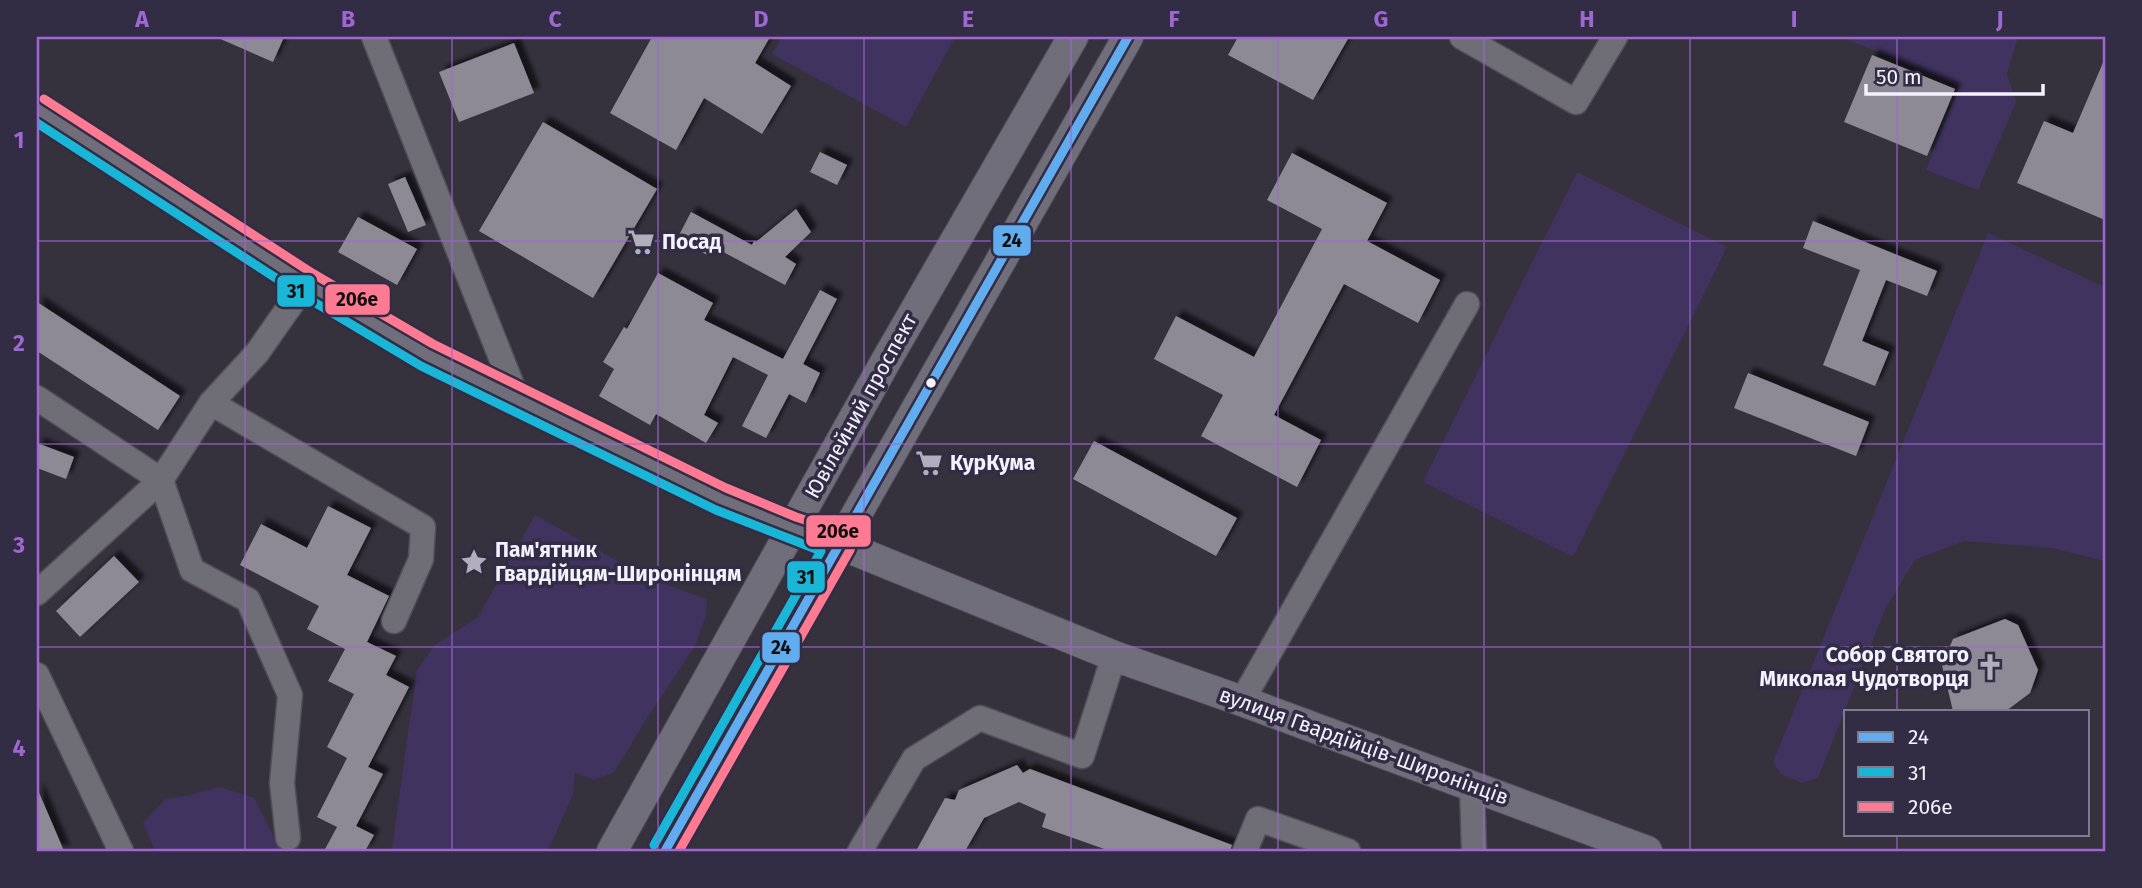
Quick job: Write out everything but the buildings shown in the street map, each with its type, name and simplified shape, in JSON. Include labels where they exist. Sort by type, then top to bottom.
[{"type":"main road","name":"Ювілейний проспект","points":[[614,850],[792,528],[1073,37]]},
{"type":"main road","points":[[666,851],[1128,37]]},
{"type":"main road","name":"вулиця Гвардійців-Широнінців","points":[[37,109],[306,283],[427,355],[712,494],[1114,656],[1647,851]]},
{"type":"street","points":[[374,37],[517,398]]},
{"type":"street","points":[[1462,37],[1576,102],[1615,37]]},
{"type":"street","points":[[37,593],[161,480],[211,403],[257,354],[306,283]]},
{"type":"street","points":[[1242,701],[1467,304]]},
{"type":"street","points":[[37,398],[161,480],[192,570],[248,600],[290,695],[282,783],[288,838]]},
{"type":"street","points":[[211,403],[423,527],[421,559],[394,621]]},
{"type":"street","points":[[860,851],[914,759],[979,718],[1082,755],[1114,656]]},
{"type":"street","points":[[37,676],[121,851]]},
{"type":"street","points":[[1472,786],[1474,851]]},
{"type":"street","points":[[1245,851],[1258,819],[1348,851]]},
{"type":"shaded area","points":[[782,37],[955,37],[906,127],[772,54]]},
{"type":"shaded area","points":[[1850,37],[2018,37],[2007,74],[2016,102],[1978,190],[1926,170],[1959,86],[1849,40]]},
{"type":"shaded area","points":[[1577,172],[1727,247],[1573,557],[1423,482]]},
{"type":"shaded area","points":[[1988,233],[2105,287],[2105,561],[2052,548],[1964,541],[1915,560],[1886,607],[1818,778],[1802,783],[1781,774],[1773,762]]},
{"type":"shaded area","points":[[535,515],[650,579],[707,599],[706,616],[695,646],[614,772],[595,780],[575,773],[573,794],[548,851],[390,851],[417,670],[435,645],[478,617]]},
{"type":"shaded area","points":[[220,787],[254,798],[281,851],[155,851],[143,823],[165,799]]},
{"type":"transit line","name":"24","points":[[665,851],[1128,37]]},
{"type":"transit line","name":"206е","points":[[44,99],[312,273],[433,344],[726,488],[848,536],[850,550],[679,851]]},
{"type":"transit line","name":"31","points":[[37,123],[299,293],[421,366],[716,510],[821,551],[654,845]]},
{"type":"place","name":"Посад","points":[[641,242]]},
{"type":"place","name":"КурКума","points":[[929,463]]},
{"type":"place","name":"Пам'ятник Гвардійцям-Широнінцям","points":[[474,562]]},
{"type":"place","name":"Собор Святого Миколая Чудотворця","points":[[1990,667]]}]
